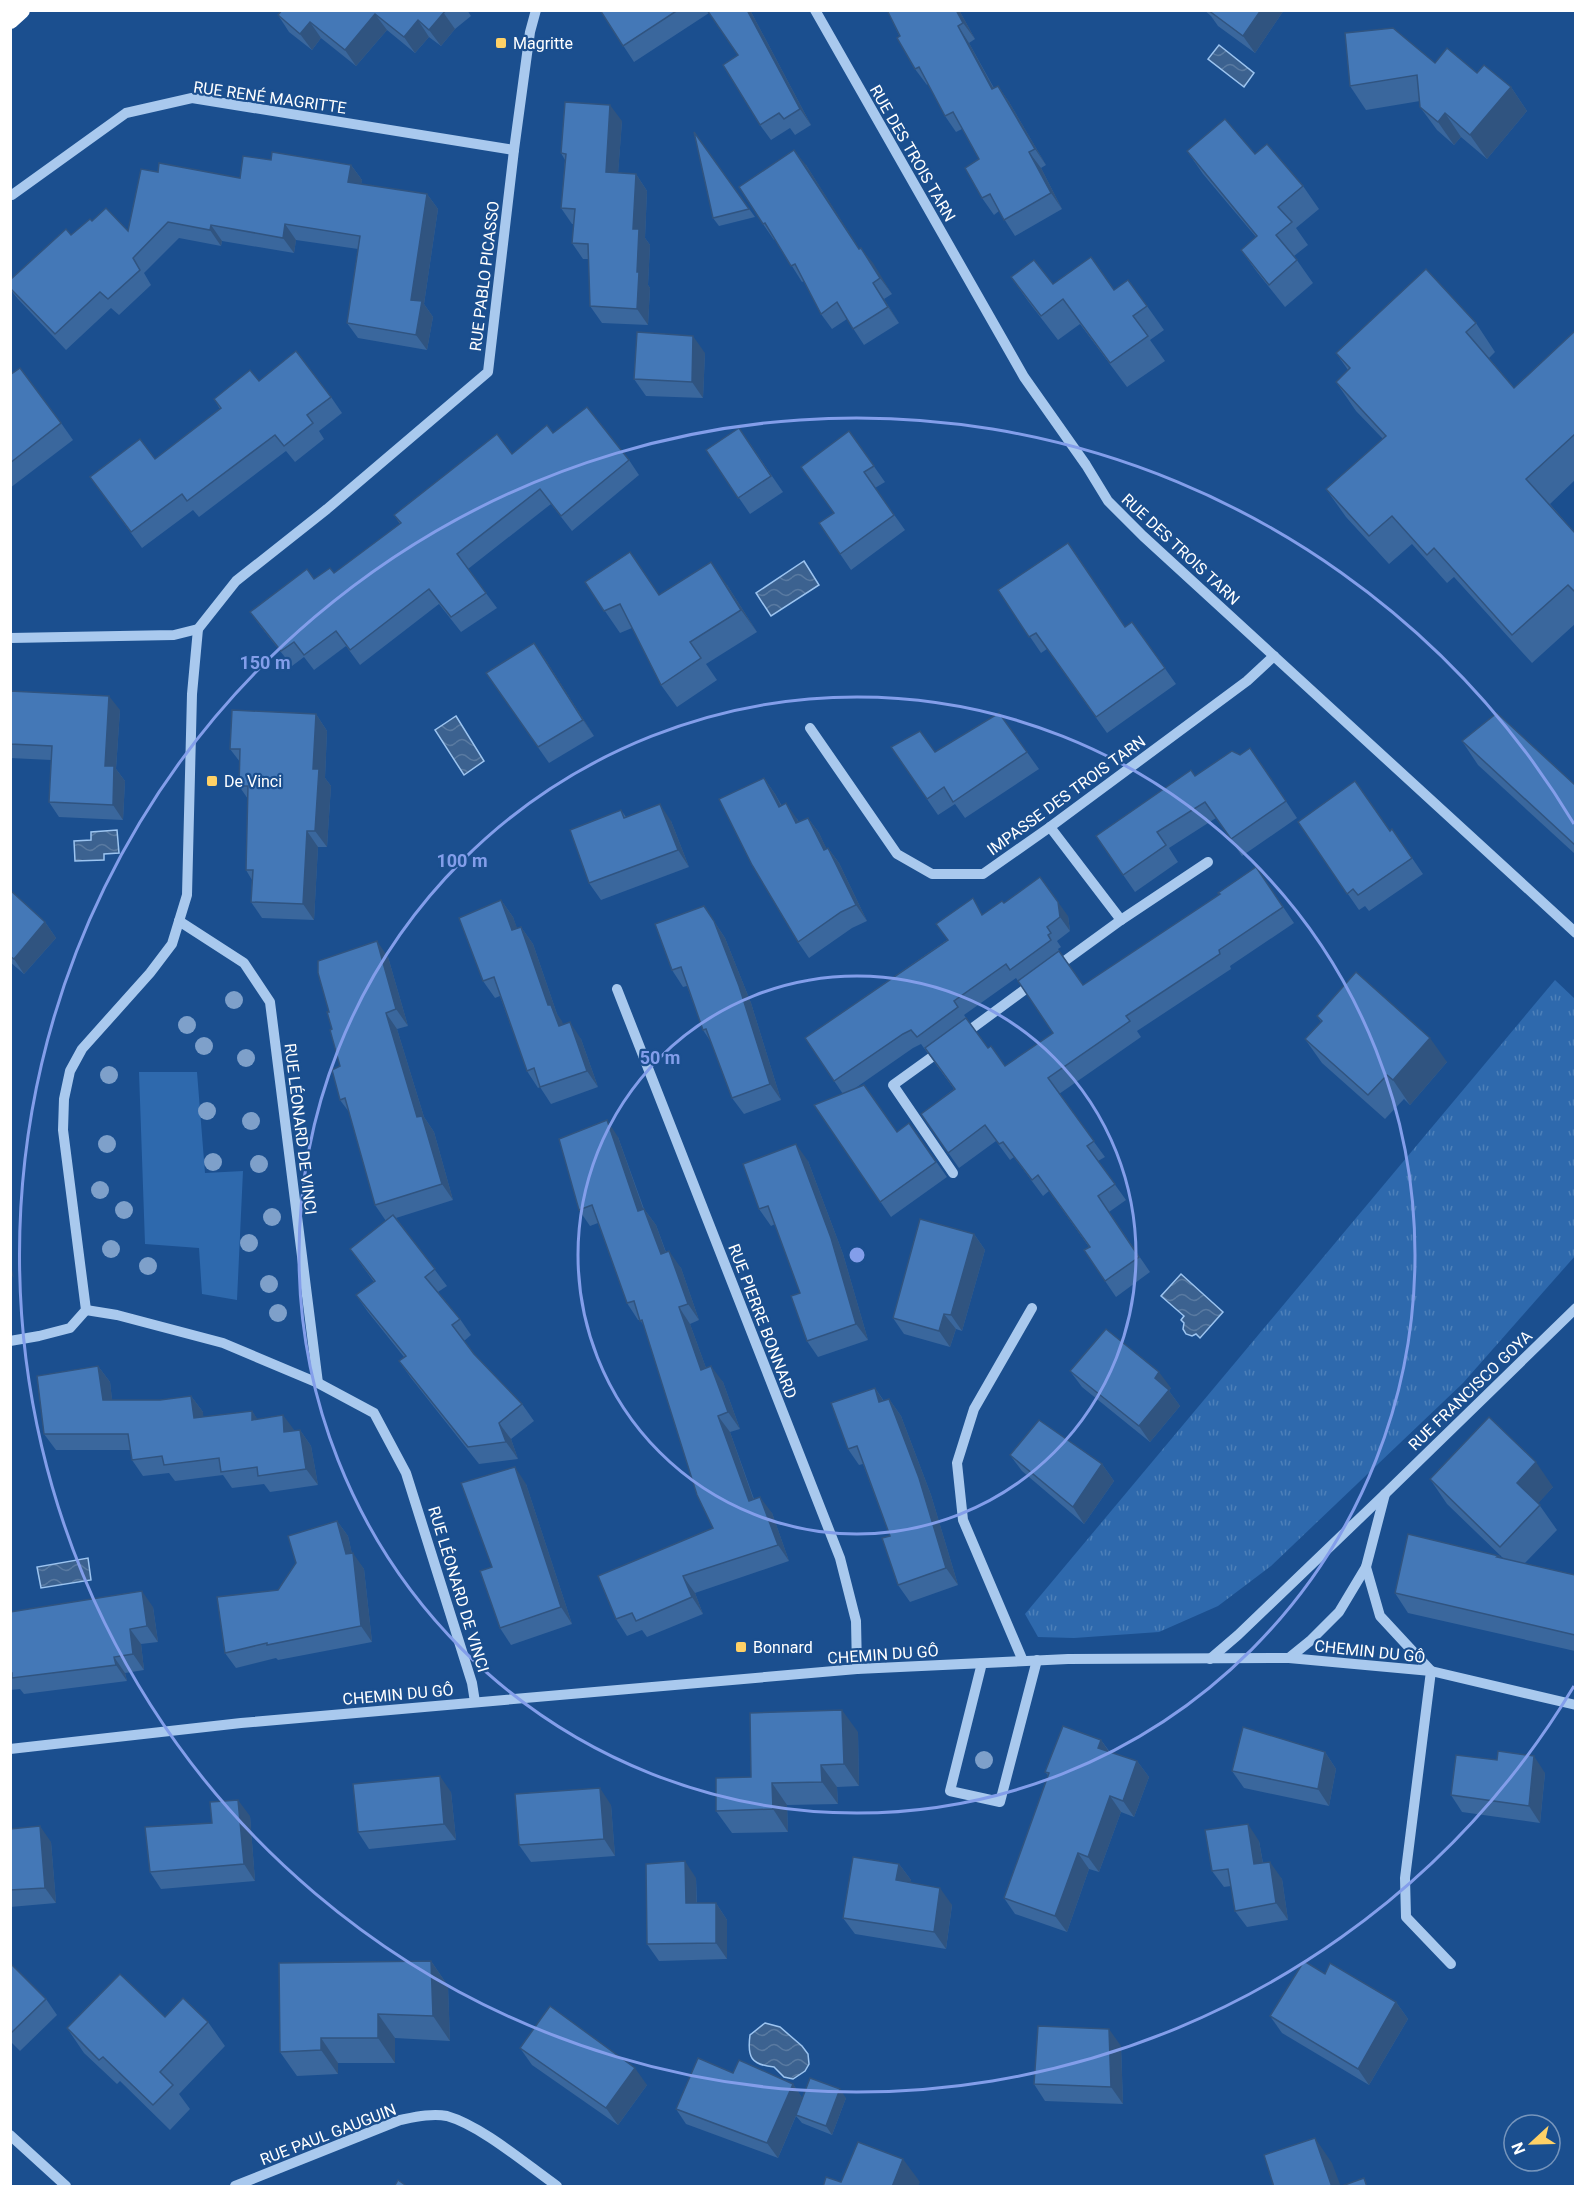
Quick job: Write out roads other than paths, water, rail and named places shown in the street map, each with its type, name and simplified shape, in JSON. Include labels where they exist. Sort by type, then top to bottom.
[{"type":"highway","points":[[10,20],[21,10]]},
{"type":"street","name":"RUE PABLO PICASSO","points":[[198,629],[236,580],[327,509],[488,372],[514,150],[530,32],[536,10]]},
{"type":"street","name":"RUE DES TROIS TARN","points":[[815,10],[1024,377],[1086,465],[1108,501],[1143,536],[1575,933]]},
{"type":"street","name":"RUE RENÉ MAGRITTE","points":[[12,195],[126,112],[192,98],[514,150]]},
{"type":"street","points":[[10,638],[174,635],[198,629],[192,694],[187,895],[172,944],[150,973],[82,1048],[70,1071],[64,1099],[63,1130],[86,1310],[70,1328],[10,1341]]},
{"type":"street","name":"IMPASSE DES TROIS TARN","points":[[810,728],[897,854],[932,874],[983,873],[1050,827],[1247,681],[1274,656]]},
{"type":"street","points":[[1050,827],[1121,920]]},
{"type":"street","points":[[953,1173],[893,1085],[1121,920],[1208,862]]},
{"type":"street","name":"RUE LÉONARD DE VINCI","points":[[179,921],[244,963],[270,1002],[318,1383]]},
{"type":"street","name":"RUE PIERRE BONNARD","points":[[617,988],[840,1558],[856,1621],[857,1669]]},
{"type":"street","points":[[1023,1661],[963,1520],[957,1463],[974,1409],[1032,1308]]},
{"type":"street","name":"RUE FRANCISCO GOYA","points":[[1210,1659],[1385,1494],[1575,1308]]},
{"type":"street","name":"RUE LÉONARD DE VINCI","points":[[86,1310],[117,1315],[223,1343],[318,1383],[374,1413],[406,1473],[472,1683],[475,1702]]},
{"type":"street","points":[[1289,1658],[1339,1612],[1366,1567],[1385,1494]]},
{"type":"street","points":[[1366,1567],[1380,1616],[1431,1671],[1405,1878],[1406,1917],[1451,1964]]},
{"type":"street","name":"CHEMIN DU GÔ","points":[[10,1749],[241,1723],[475,1702],[857,1669],[1037,1660],[1289,1658],[1431,1671],[1575,1705]]},
{"type":"street","points":[[982,1663],[950,1791],[1000,1802],[1037,1660]]},
{"type":"street","name":"RUE PAUL GAUGUIN","points":[[235,2187],[400,2120],[425,2116],[446,2116],[470,2126],[557,2187]]},
{"type":"street","points":[[10,2135],[66,2187]]},
{"type":"water","points":[[1219,45],[1254,73],[1244,87],[1208,59]]},
{"type":"water","points":[[804,561],[819,585],[771,616],[756,593]]},
{"type":"water","points":[[456,716],[484,761],[464,775],[435,730]]},
{"type":"water","points":[[117,830],[119,853],[104,854],[104,860],[75,861],[74,841],[91,840],[91,832]]},
{"type":"water","points":[[1181,1274],[1223,1312],[1200,1338],[1196,1334],[1192,1336],[1186,1334],[1183,1329],[1184,1323],[1181,1320],[1184,1316],[1161,1296]]},
{"type":"water","points":[[88,1558],[91,1580],[41,1588],[37,1567]]},
{"type":"water","points":[[765,2023],[780,2027],[808,2054],[809,2064],[805,2071],[793,2079],[784,2077],[774,2067],[756,2062],[750,2054],[750,2035]]},
{"type":"place","name":"Magritte","points":[[501,43]]},
{"type":"place","name":"De Vinci","points":[[212,781]]},
{"type":"place","name":"Bonnard","points":[[741,1647]]}]
